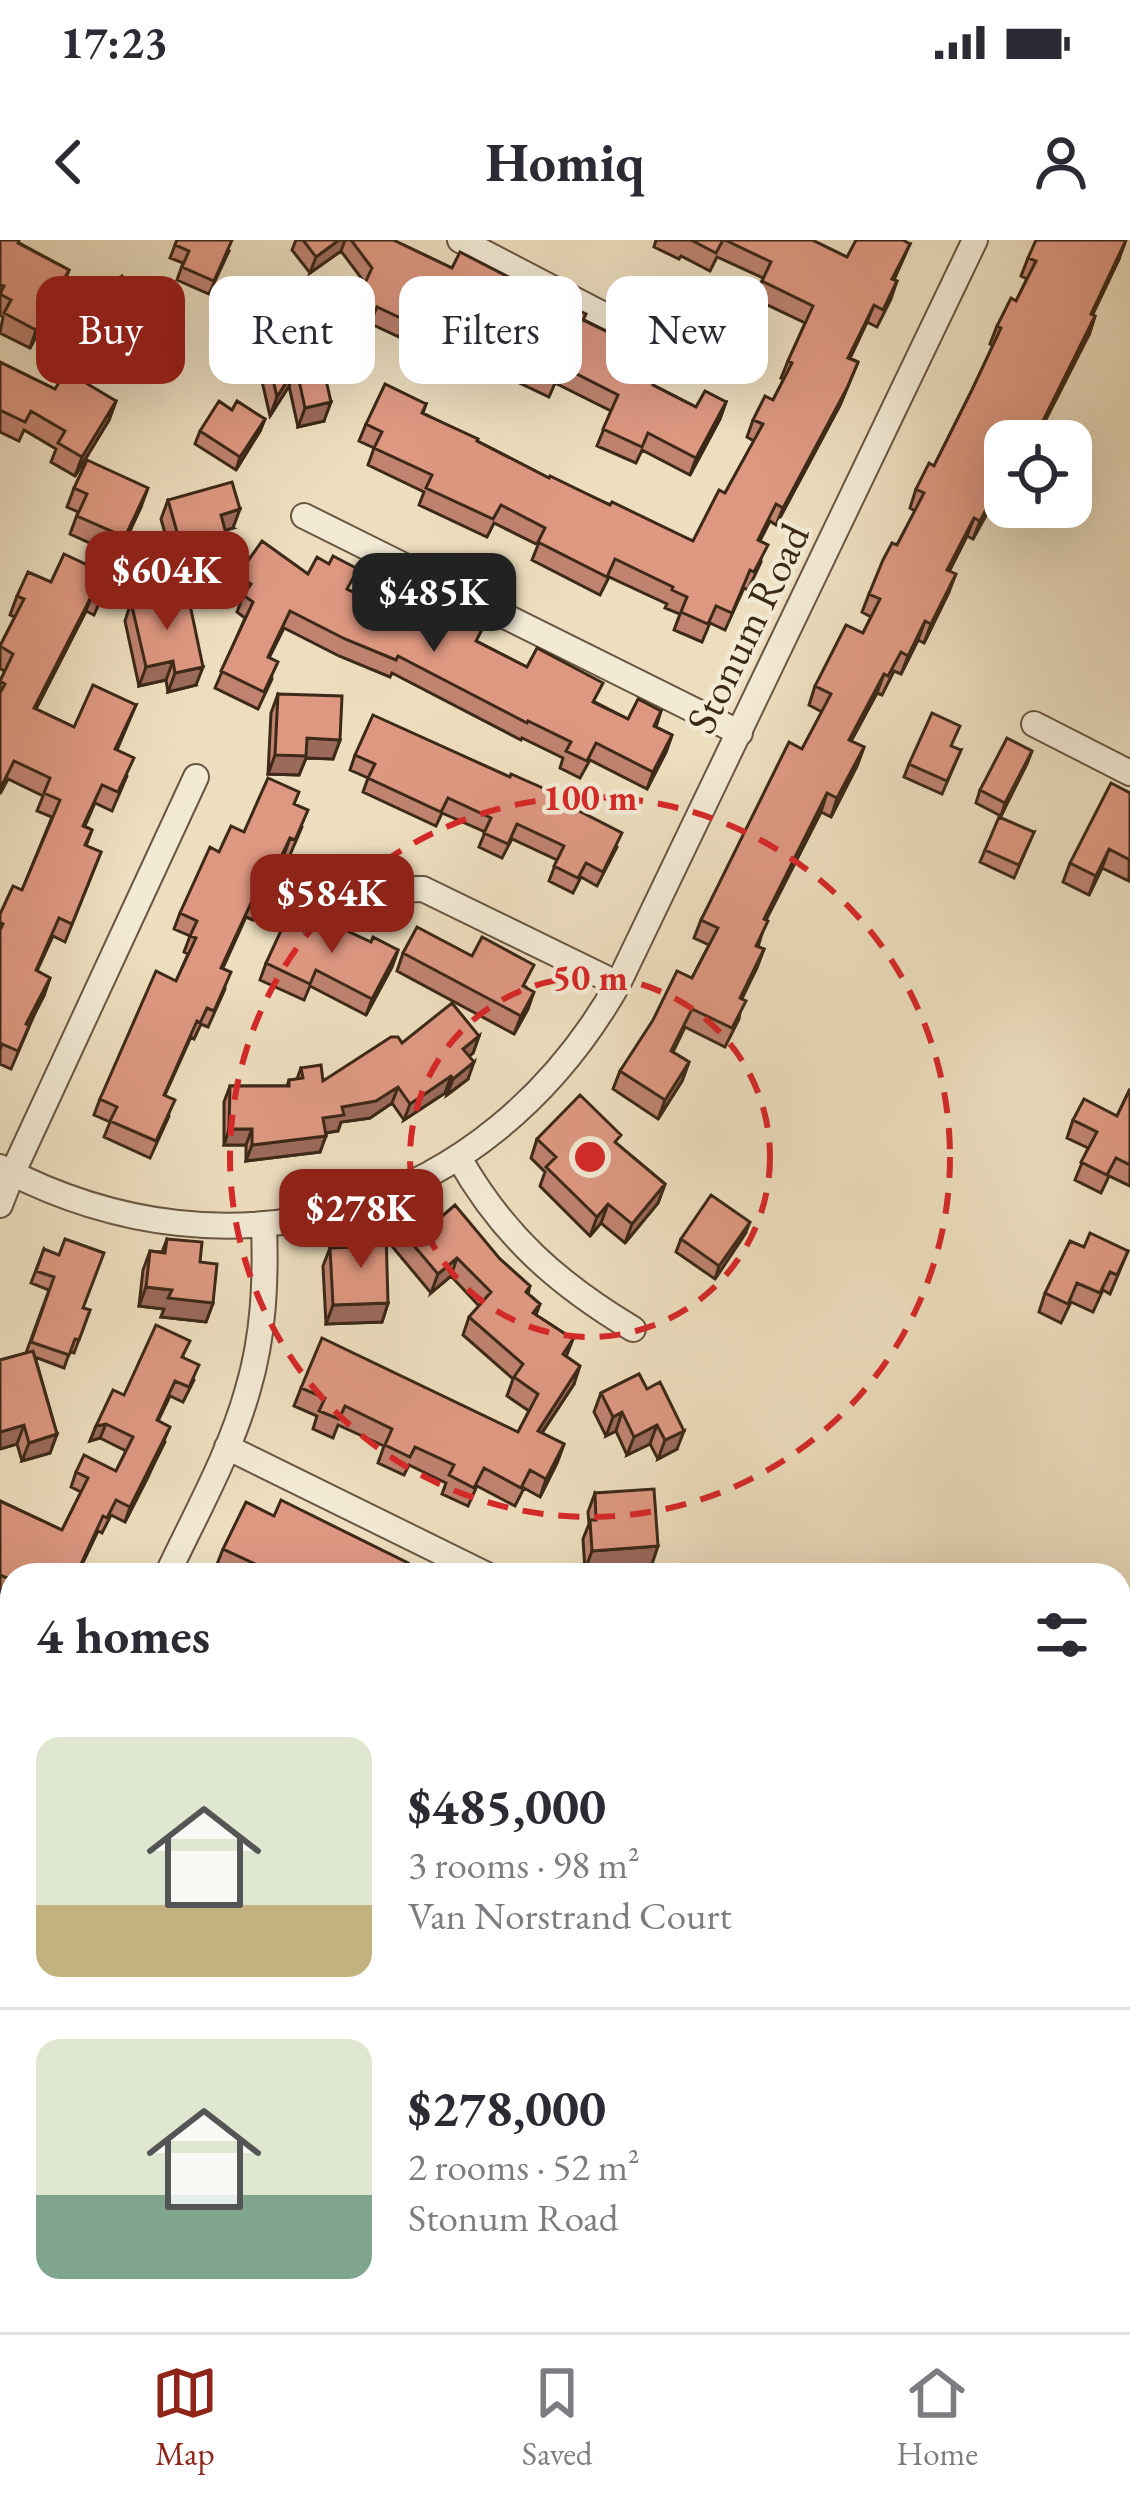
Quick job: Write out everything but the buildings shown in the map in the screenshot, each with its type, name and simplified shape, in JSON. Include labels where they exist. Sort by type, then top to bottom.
[{"type":"street","points":[[460,240],[606,316]]},
{"type":"street","name":"Stonum Road","points":[[6,1170],[78,1202],[122,1215],[199,1225],[264,1224],[315,1217],[403,1188],[459,1159],[513,1117],[582,1043],[618,984],[975,240]]},
{"type":"street","points":[[304,516],[740,734]]},
{"type":"street","points":[[1034,724],[1130,773]]},
{"type":"street","points":[[0,1205],[6,1170],[196,777]]},
{"type":"street","points":[[365,890],[423,889],[618,984]]},
{"type":"street","points":[[459,1159],[503,1225],[533,1257],[571,1290],[633,1329]]},
{"type":"street","points":[[173,1563],[248,1391],[260,1337],[266,1274],[264,1224]]},
{"type":"street","points":[[227,1447],[463,1563]]}]
